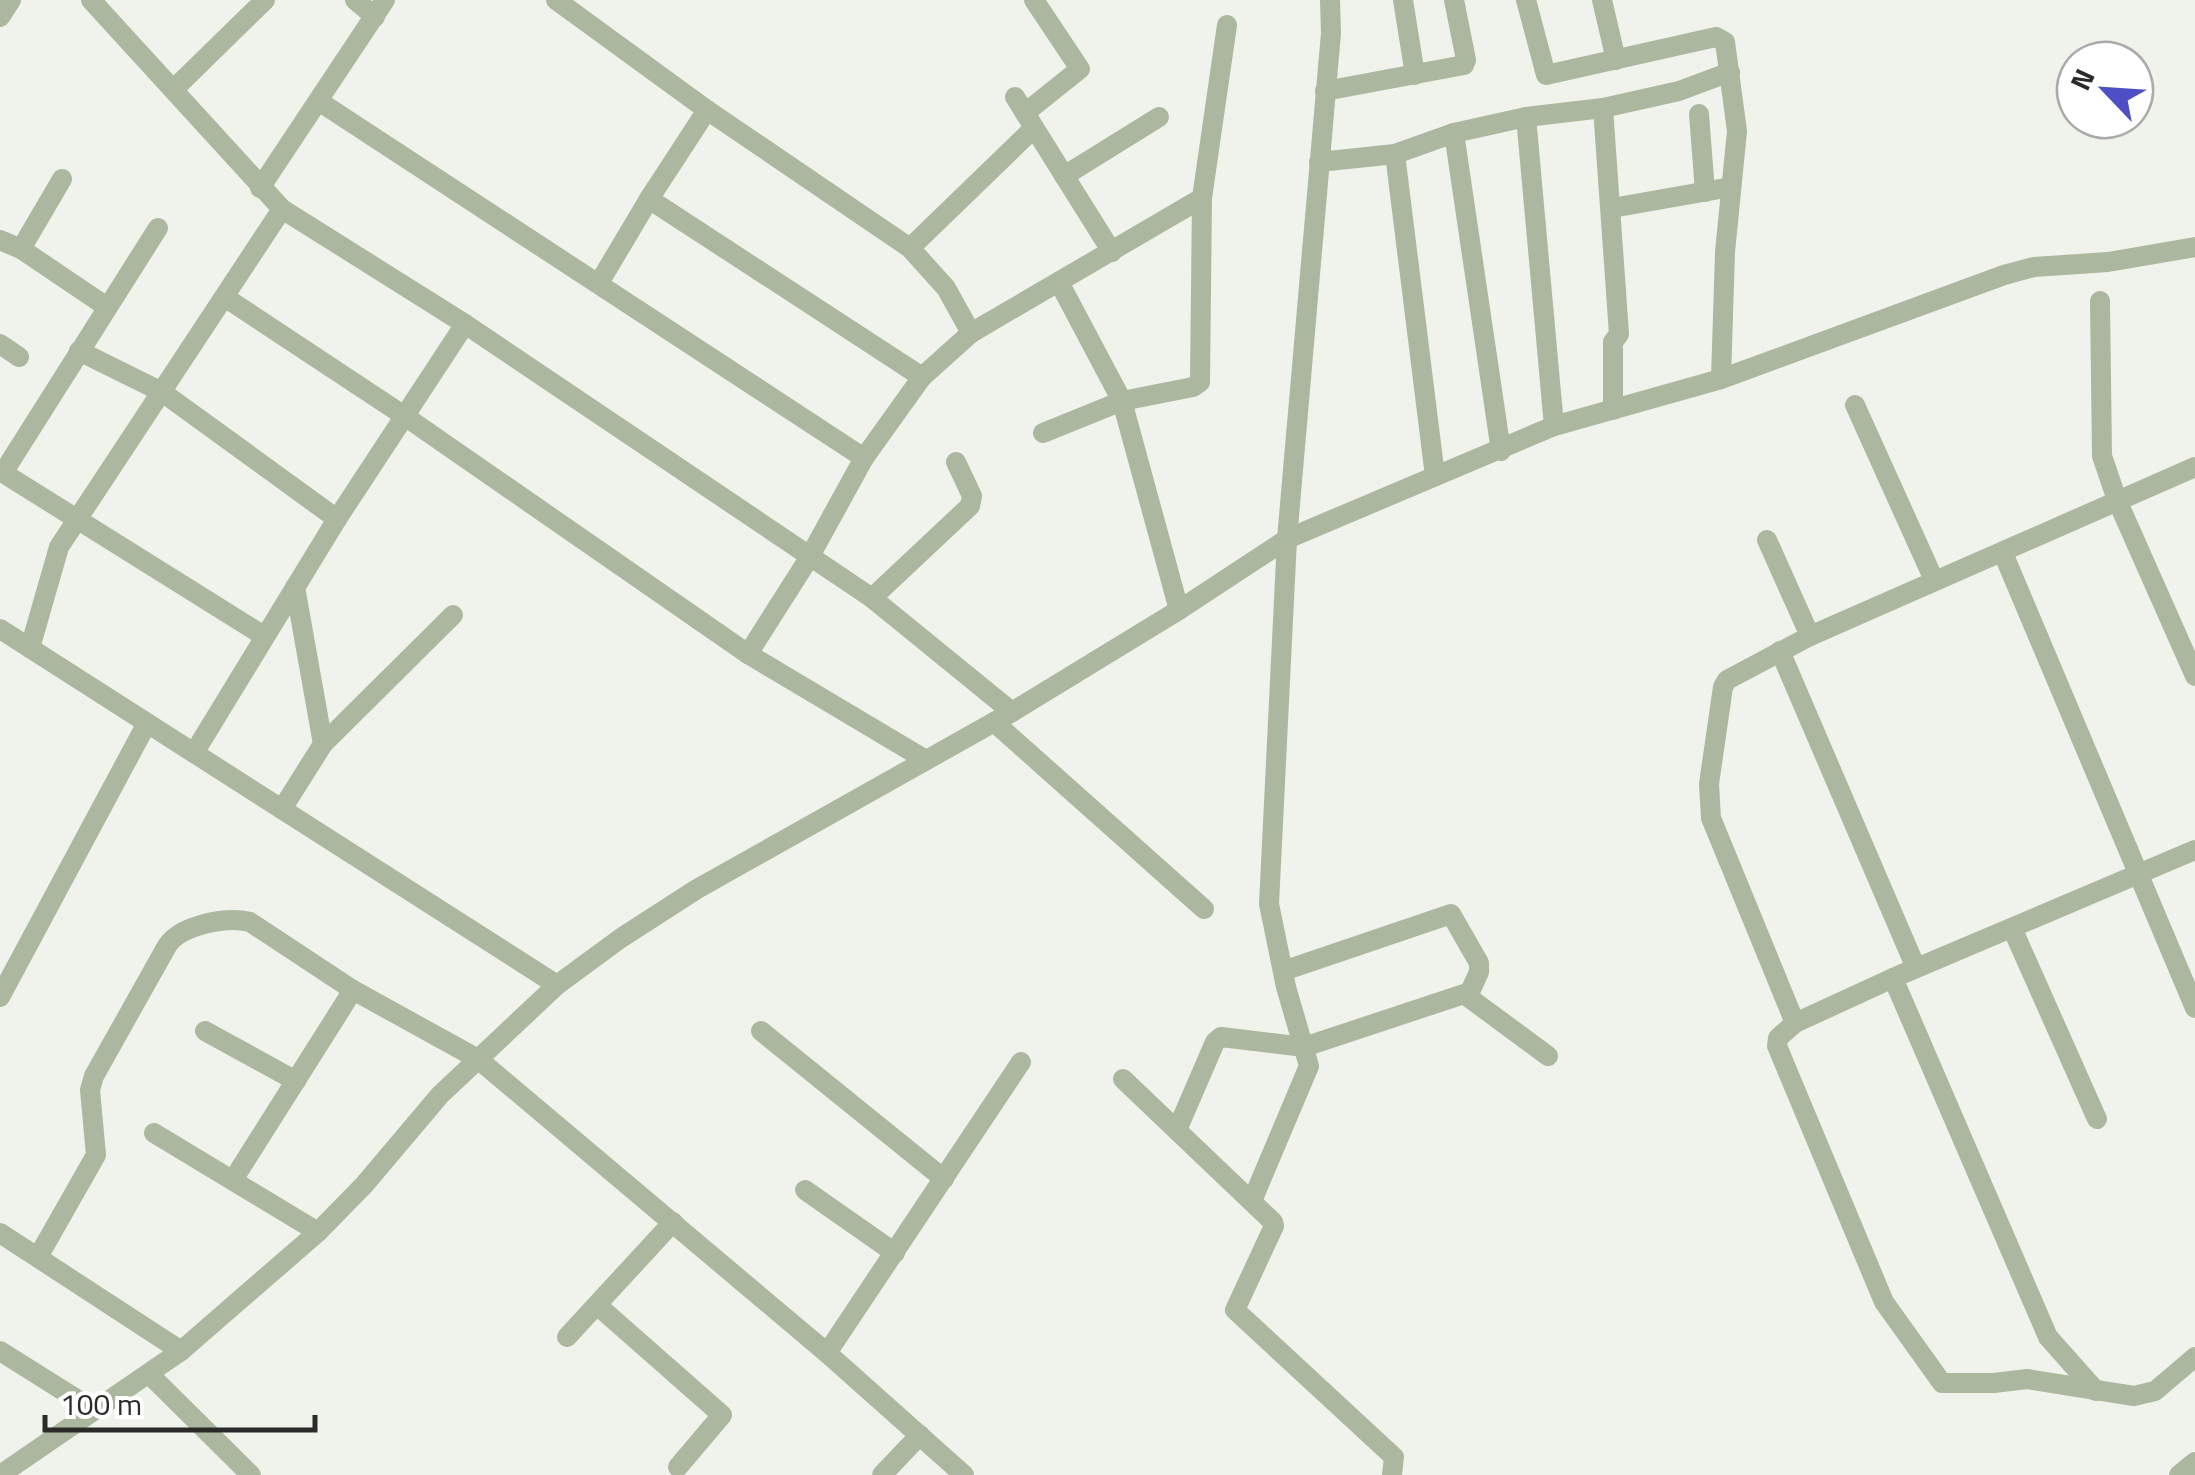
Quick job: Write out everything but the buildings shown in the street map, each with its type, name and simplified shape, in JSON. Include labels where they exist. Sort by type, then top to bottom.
[{"type":"street","points":[[0,17],[11,0]]},
{"type":"street","points":[[90,0],[282,209],[465,324],[872,598],[1204,909]]},
{"type":"street","points":[[174,90],[265,0]]},
{"type":"street","points":[[260,188],[380,8],[354,0]]},
{"type":"street","points":[[556,0],[707,110],[910,248],[946,288],[971,333]]},
{"type":"street","points":[[910,248],[1024,113],[1080,69],[1034,0]]},
{"type":"street","points":[[1252,1200],[1309,1066],[1283,971],[1270,904],[1287,539],[1326,92],[1330,0]]},
{"type":"street","points":[[1404,0],[1415,75]]},
{"type":"street","points":[[1326,92],[1466,63],[1454,0]]},
{"type":"street","points":[[1526,0],[1544,74],[1718,38],[1725,42],[1736,131],[1725,252],[1721,379]]},
{"type":"street","points":[[1602,0],[1616,60]]},
{"type":"street","points":[[1043,433],[1122,401],[1200,382],[1202,198],[1227,25]]},
{"type":"street","points":[[1319,162],[1395,154],[1454,133],[1526,117],[1603,108],[1678,91],[1730,72]]},
{"type":"street","points":[[320,102],[864,458]]},
{"type":"street","points":[[1603,108],[1619,334],[1613,342],[1613,410]]},
{"type":"street","points":[[599,283],[707,110]]},
{"type":"street","points":[[1024,113],[1112,252]]},
{"type":"street","points":[[1699,114],[1705,192]]},
{"type":"street","points":[[1064,176],[1159,117]]},
{"type":"street","points":[[1526,117],[1554,426]]},
{"type":"street","points":[[1454,133],[1501,450]]},
{"type":"street","points":[[1395,154],[1435,476]]},
{"type":"street","points":[[21,249],[62,179]]},
{"type":"street","points":[[1612,208],[1732,187]]},
{"type":"street","points":[[748,654],[809,558],[864,458],[922,376],[971,333],[1202,198]]},
{"type":"street","points":[[649,199],[922,376]]},
{"type":"street","points":[[30,648],[54,558],[282,209]]},
{"type":"street","points":[[158,228],[2,472],[264,636]]},
{"type":"street","points":[[0,240],[21,249],[107,307]]},
{"type":"street","points":[[0,1474],[181,1351],[318,1232],[364,1185],[440,1095],[478,1059],[556,986],[620,938],[698,889],[1003,717],[1287,539],[1554,426],[1721,379],[2004,275],[2195,247]]},
{"type":"street","points":[[1060,284],[1122,401],[1179,610]]},
{"type":"street","points":[[226,298],[406,417],[748,654],[926,760]]},
{"type":"street","points":[[2100,301],[2101,445],[2117,500],[2195,676]]},
{"type":"street","points":[[194,753],[337,519],[465,324]]},
{"type":"street","points":[[0,344],[19,357]]},
{"type":"street","points":[[79,351],[162,392],[337,519]]},
{"type":"street","points":[[1854,406],[1934,580]]},
{"type":"street","points":[[872,598],[970,506],[972,496],[956,462]]},
{"type":"street","points":[[1795,1023],[1716,832],[1708,796],[1723,687],[1732,676],[1810,636],[2195,467]]},
{"type":"street","points":[[1767,540],[1810,636]]},
{"type":"street","points":[[2003,553],[2195,1008]]},
{"type":"street","points":[[295,587],[323,744]]},
{"type":"street","points":[[282,809],[323,744],[453,616]]},
{"type":"street","points":[[2,634],[30,648],[556,986]]},
{"type":"street","points":[[1780,651],[1916,968]]},
{"type":"street","points":[[0,997],[146,723]]},
{"type":"street","points":[[2195,850],[1795,1023],[1782,1032],[1777,1046],[1884,1302],[1940,1381],[1994,1384],[2027,1379],[2096,1392],[2145,1394],[2155,1391],[2195,1357]]},
{"type":"street","points":[[1283,971],[1451,914],[1478,964],[1468,996]]},
{"type":"street","points":[[38,1257],[96,1154],[90,1090],[94,1076],[176,935],[229,920],[250,922],[352,990],[478,1059],[827,1352],[964,1475]]},
{"type":"street","points":[[2012,928],[2096,1119]]},
{"type":"street","points":[[1893,978],[2048,1338],[2096,1392]]},
{"type":"street","points":[[233,1180],[352,990]]},
{"type":"street","points":[[1177,1130],[1218,1038],[1304,1047],[1458,994],[1468,996],[1548,1056]]},
{"type":"street","points":[[205,1031],[296,1081]]},
{"type":"street","points":[[761,1031],[944,1179]]},
{"type":"street","points":[[827,1352],[1022,1062]]},
{"type":"street","points":[[1123,1079],[1252,1200],[1274,1226],[1235,1310],[1394,1456],[1392,1475]]},
{"type":"street","points":[[154,1133],[318,1232]]},
{"type":"street","points":[[805,1190],[894,1252]]},
{"type":"street","points":[[568,1337],[672,1222]]},
{"type":"street","points":[[0,1233],[181,1351]]},
{"type":"street","points":[[597,1305],[722,1415],[678,1467]]},
{"type":"street","points":[[0,1350],[94,1410]]},
{"type":"street","points":[[150,1374],[251,1475]]},
{"type":"street","points":[[882,1475],[920,1435]]},
{"type":"street","points":[[2179,1475],[2195,1462]]}]
